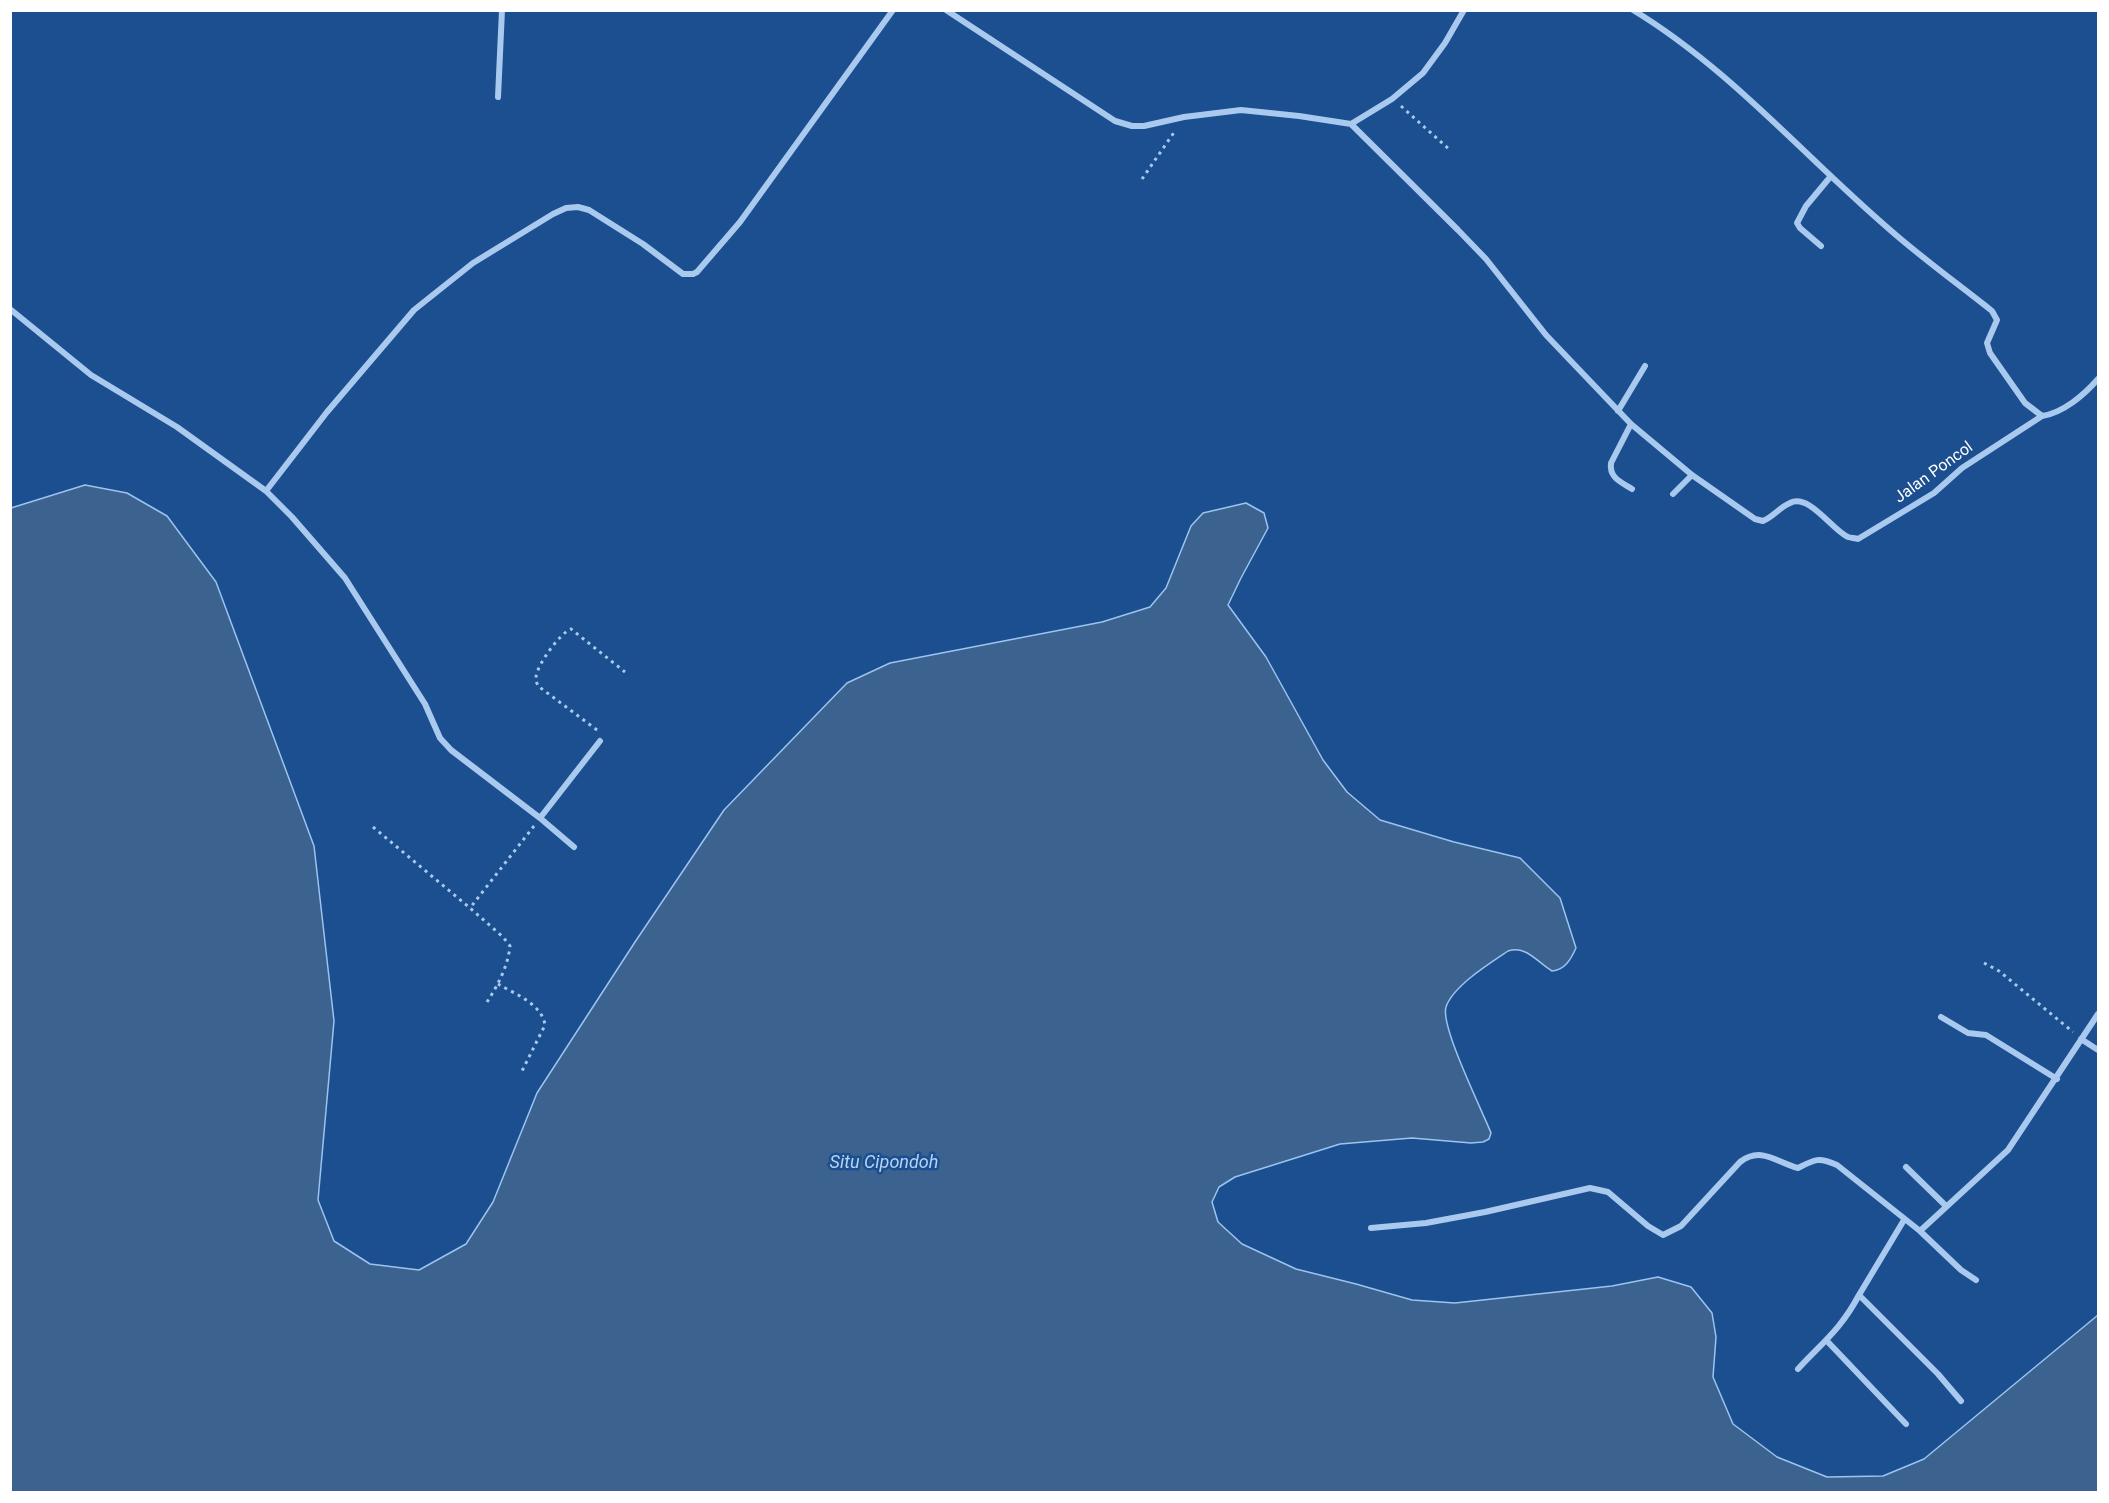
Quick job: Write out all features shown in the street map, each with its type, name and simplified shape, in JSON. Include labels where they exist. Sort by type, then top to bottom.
[{"type":"street","points":[[498,97],[502,10]]},
{"type":"street","points":[[266,490],[327,412],[414,310],[473,263],[553,214],[566,208],[578,207],[589,210],[643,244],[683,274],[697,272],[740,222],[813,124],[893,10]]},
{"type":"street","points":[[946,10],[1115,121],[1132,126],[1241,110],[1351,124],[1465,237],[1546,335],[1618,411],[1692,475],[1673,494]]},
{"type":"street","points":[[1351,124],[1413,83],[1434,60],[1464,10]]},
{"type":"street","points":[[1633,10],[1728,81],[1889,229],[1992,311],[1997,320],[1988,339],[1987,347],[2025,403],[2042,416]]},
{"type":"street","points":[[1821,246],[1797,223],[1806,206],[1831,176]]},
{"type":"street","points":[[10,309],[91,375],[177,427],[266,490],[345,578],[426,704],[440,738],[451,750],[574,847]]},
{"type":"street","points":[[1618,411],[1645,366]]},
{"type":"street","name":"Jalan Poncol","points":[[1692,475],[1755,519],[1763,521],[1771,518],[1791,502],[1803,502],[1848,536],[1858,539],[1934,493],[1962,468],[2042,416],[2052,414],[2067,406],[2098,379]]},
{"type":"street","points":[[1631,424],[1611,463],[1610,470],[1612,476],[1632,489]]},
{"type":"street","points":[[540,818],[600,741]]},
{"type":"street","points":[[1920,1231],[2008,1150],[2098,1014]]},
{"type":"street","points":[[1941,1017],[1968,1033],[1986,1035],[2057,1079]]},
{"type":"street","points":[[2081,1039],[2098,1050]]},
{"type":"street","points":[[1371,1228],[1426,1223],[1590,1188],[1608,1192],[1648,1226],[1663,1235],[1681,1226],[1740,1162],[1755,1153],[1798,1168],[1812,1160],[1824,1159],[1837,1165],[1920,1231],[1961,1270],[1976,1280]]},
{"type":"street","points":[[1906,1167],[1946,1206]]},
{"type":"street","points":[[1798,1369],[1848,1317],[1904,1220]]},
{"type":"street","points":[[1859,1295],[1938,1374],[1961,1401]]},
{"type":"street","points":[[1827,1341],[1906,1424]]},
{"type":"path","points":[[1392,99],[1450,150]]},
{"type":"path","points":[[1142,180],[1184,117]]},
{"type":"path","points":[[600,741],[599,734],[594,727],[538,687],[535,680],[539,667],[562,634],[571,629],[625,672]]},
{"type":"path","points":[[470,908],[540,818]]},
{"type":"path","points":[[373,827],[504,937],[510,945],[498,984],[487,1002]]},
{"type":"path","points":[[1984,963],[2000,971],[2081,1039]]},
{"type":"path","points":[[498,984],[537,1009],[544,1017],[545,1025],[522,1071]]},
{"type":"water","name":"Situ Cipondoh","points":[[85,485],[127,493],[167,516],[216,582],[314,846],[334,1021],[318,1200],[334,1241],[370,1264],[419,1270],[466,1244],[493,1202],[537,1093],[724,810],[847,683],[890,663],[1102,622],[1150,607],[1166,588],[1191,526],[1203,513],[1246,503],[1264,513],[1268,528],[1228,605],[1266,657],[1323,760],[1347,792],[1380,820],[1454,842],[1520,858],[1560,898],[1576,948],[1564,966],[1552,971],[1526,952],[1508,951],[1464,983],[1446,1007],[1449,1031],[1491,1133],[1489,1139],[1471,1143],[1412,1138],[1340,1144],[1235,1177],[1219,1187],[1212,1202],[1218,1222],[1242,1244],[1296,1269],[1412,1300],[1455,1303],[1612,1286],[1658,1277],[1691,1287],[1712,1313],[1716,1337],[1713,1377],[1733,1424],[1777,1457],[1827,1477],[1883,1476],[1924,1459],[2098,1315],[2098,1492],[11,1492],[11,508]]}]
